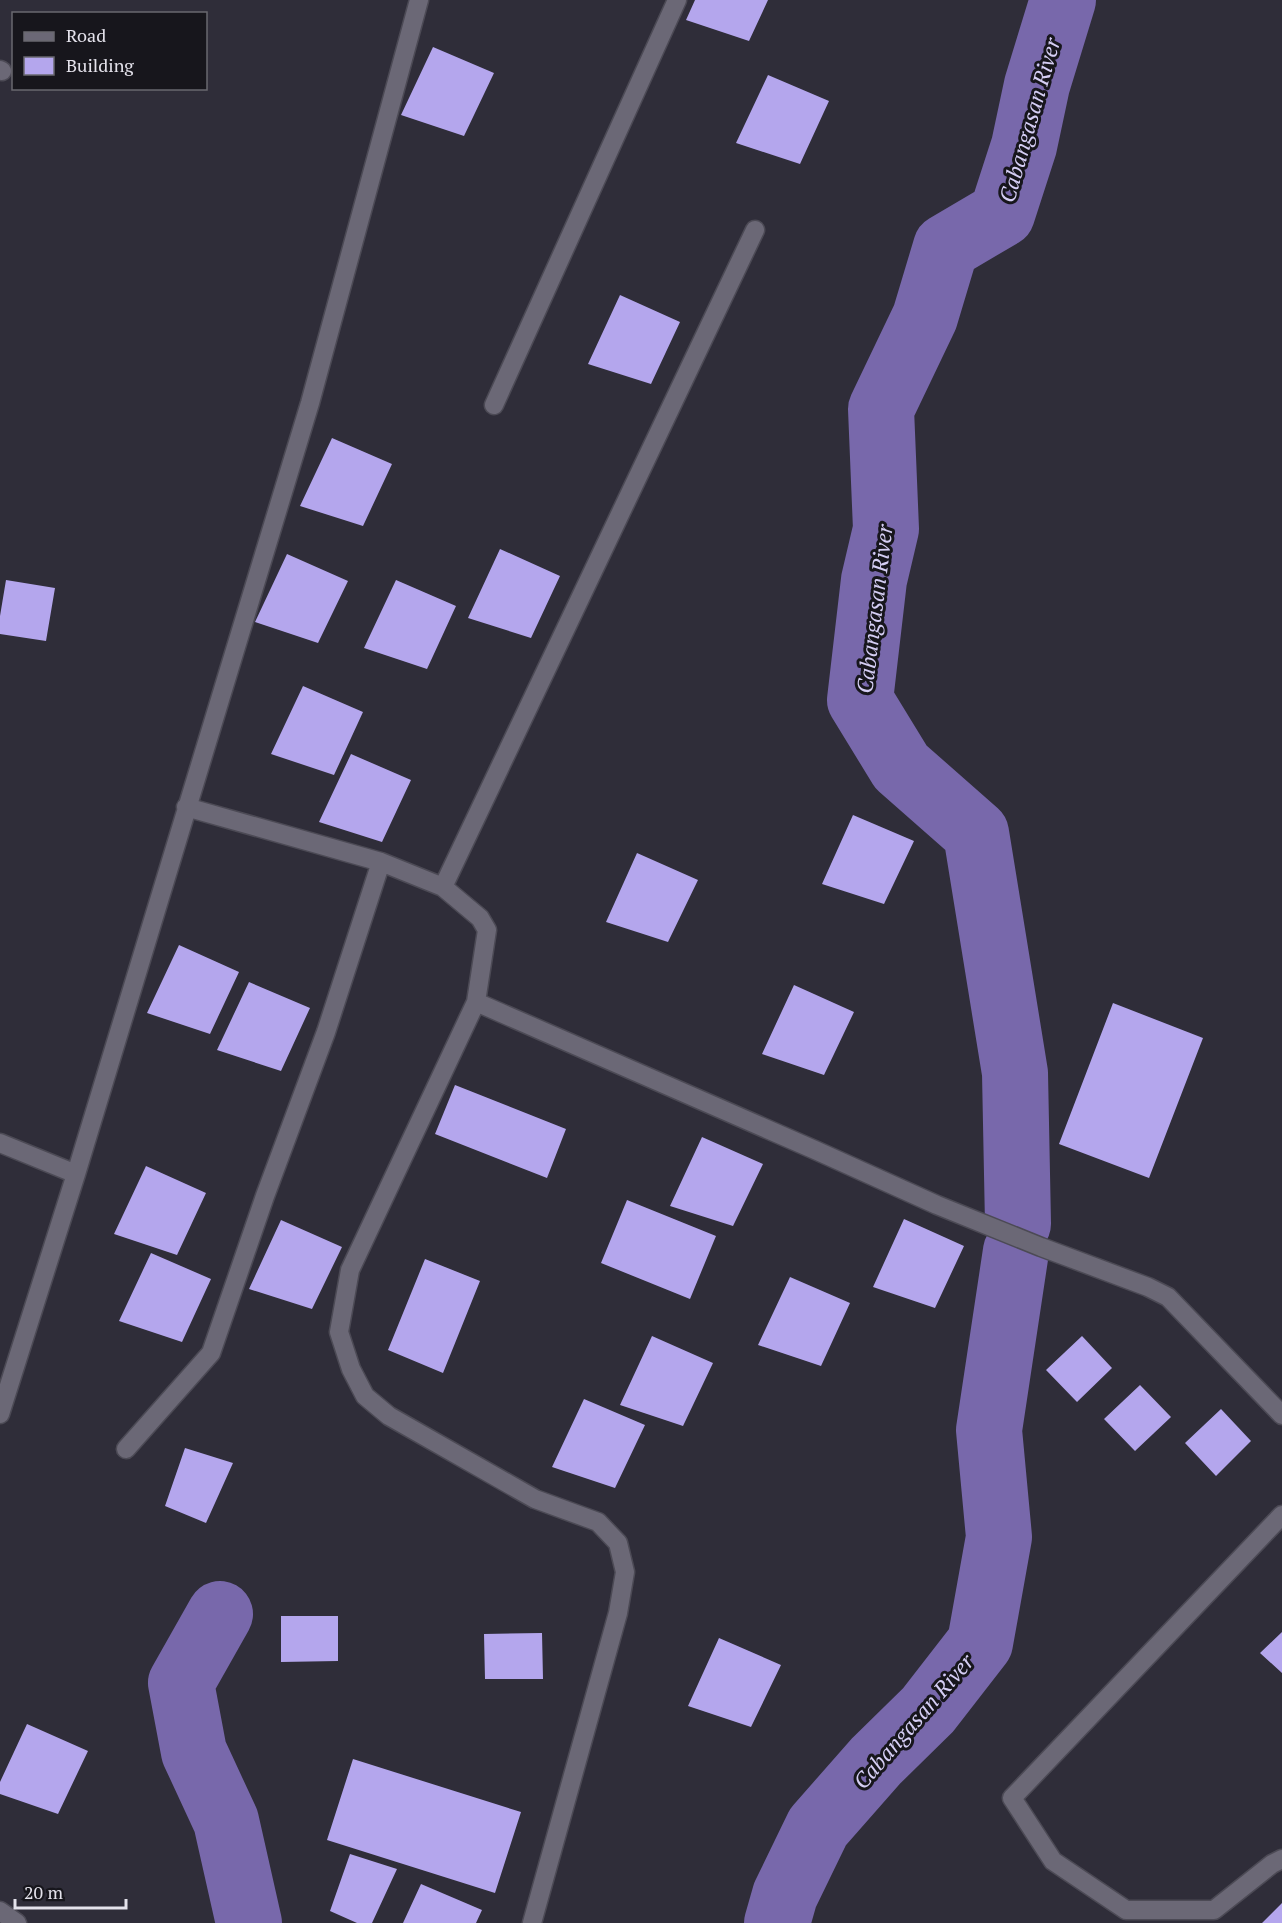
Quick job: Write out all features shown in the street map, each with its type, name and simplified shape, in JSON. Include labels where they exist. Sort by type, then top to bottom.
[{"type":"street","points":[[0,1414],[76,1174],[310,403],[419,0]]},
{"type":"street","points":[[494,405],[677,0]]},
{"type":"street","points":[[443,887],[754,230]]},
{"type":"street","points":[[186,807],[381,862],[443,887],[480,918],[487,930],[476,1002],[350,1270],[339,1332],[351,1369],[365,1396],[389,1416],[535,1499],[598,1522],[618,1543],[625,1572],[618,1613],[532,1923]]},
{"type":"street","points":[[126,1449],[211,1353],[265,1196],[326,1032],[381,862]]},
{"type":"street","points":[[476,1002],[815,1149],[937,1205],[1148,1287],[1168,1297],[1282,1415]]},
{"type":"street","points":[[0,1143],[76,1174]]},
{"type":"street","points":[[1282,1515],[1012,1798],[1053,1861],[1126,1910],[1214,1910],[1272,1864],[1282,1859]]},
{"type":"street","points":[[0,1911],[18,1923]]},
{"type":"building","points":[[695,0],[768,0],[749,41],[686,20]]},
{"type":"building","points":[[433,47],[494,73],[464,136],[401,115]]},
{"type":"building","points":[[768,75],[829,101],[800,164],[736,143]]},
{"type":"building","points":[[620,295],[680,322],[651,384],[588,364]]},
{"type":"building","points":[[332,438],[392,464],[363,526],[300,506]]},
{"type":"building","points":[[500,549],[560,576],[531,638],[468,618]]},
{"type":"building","points":[[287,554],[348,581],[318,643],[255,622]]},
{"type":"building","points":[[6,580],[55,588],[46,641],[0,634],[0,616]]},
{"type":"building","points":[[396,580],[456,606],[427,669],[364,648]]},
{"type":"building","points":[[303,686],[363,712],[334,775],[271,754]]},
{"type":"building","points":[[351,754],[411,780],[382,842],[319,822]]},
{"type":"building","points":[[853,815],[914,841],[884,904],[822,884]]},
{"type":"building","points":[[637,853],[698,880],[668,942],[606,922]]},
{"type":"building","points":[[179,945],[239,972],[210,1034],[147,1013]]},
{"type":"building","points":[[249,982],[310,1008],[281,1071],[217,1050]]},
{"type":"building","points":[[794,985],[854,1012],[824,1075],[762,1054]]},
{"type":"building","points":[[1113,1003],[1203,1038],[1149,1178],[1059,1144]]},
{"type":"building","points":[[455,1085],[566,1129],[547,1178],[435,1134]]},
{"type":"building","points":[[702,1137],[763,1164],[733,1226],[670,1206]]},
{"type":"building","points":[[146,1166],[206,1193],[177,1255],[114,1234]]},
{"type":"building","points":[[627,1200],[716,1236],[690,1299],[601,1263]]},
{"type":"building","points":[[904,1219],[964,1246],[935,1308],[873,1287]]},
{"type":"building","points":[[281,1220],[342,1247],[312,1309],[249,1289]]},
{"type":"building","points":[[151,1253],[211,1279],[182,1342],[119,1321]]},
{"type":"building","points":[[425,1259],[480,1281],[443,1373],[388,1350]]},
{"type":"building","points":[[790,1277],[850,1303],[821,1366],[758,1345]]},
{"type":"building","points":[[652,1336],[713,1363],[683,1426],[620,1405]]},
{"type":"building","points":[[1082,1336],[1112,1368],[1077,1402],[1046,1370]]},
{"type":"building","points":[[1140,1385],[1171,1417],[1135,1451],[1104,1419]]},
{"type":"building","points":[[584,1399],[645,1425],[615,1488],[552,1467]]},
{"type":"building","points":[[1221,1409],[1251,1441],[1216,1476],[1185,1443]]},
{"type":"building","points":[[185,1448],[233,1463],[206,1523],[165,1506]]},
{"type":"building","points":[[281,1616],[338,1616],[338,1661],[281,1662]]},
{"type":"building","points":[[1282,1632],[1282,1673],[1260,1653]]},
{"type":"building","points":[[542,1633],[543,1679],[485,1679],[484,1634]]},
{"type":"building","points":[[719,1638],[781,1665],[751,1727],[688,1706]]},
{"type":"building","points":[[27,1724],[88,1751],[58,1814],[0,1794],[0,1782]]},
{"type":"building","points":[[353,1759],[521,1812],[495,1893],[327,1840]]},
{"type":"building","points":[[350,1854],[397,1869],[372,1923],[357,1923],[330,1911]]},
{"type":"building","points":[[421,1884],[482,1910],[476,1923],[403,1923]]},
{"type":"building","points":[[1282,1903],[1282,1923],[1262,1923]]},
{"type":"waterway","name":"Cabangasan River","points":[[1018,1224],[1015,1073],[976,833],[901,767],[860,700],[874,580],[886,529],[881,409],[925,317],[946,247],[1002,214],[1024,146],[1037,85],[1063,0]]},
{"type":"waterway","name":"Cabangasan River","points":[[777,1923],[785,1895],[818,1827],[876,1761],[928,1710],[980,1643],[999,1537],[989,1430],[1016,1251]]},
{"type":"waterway","name":"Cabangasan River","points":[[220,1614],[181,1683],[194,1752],[226,1821],[249,1923]]}]
